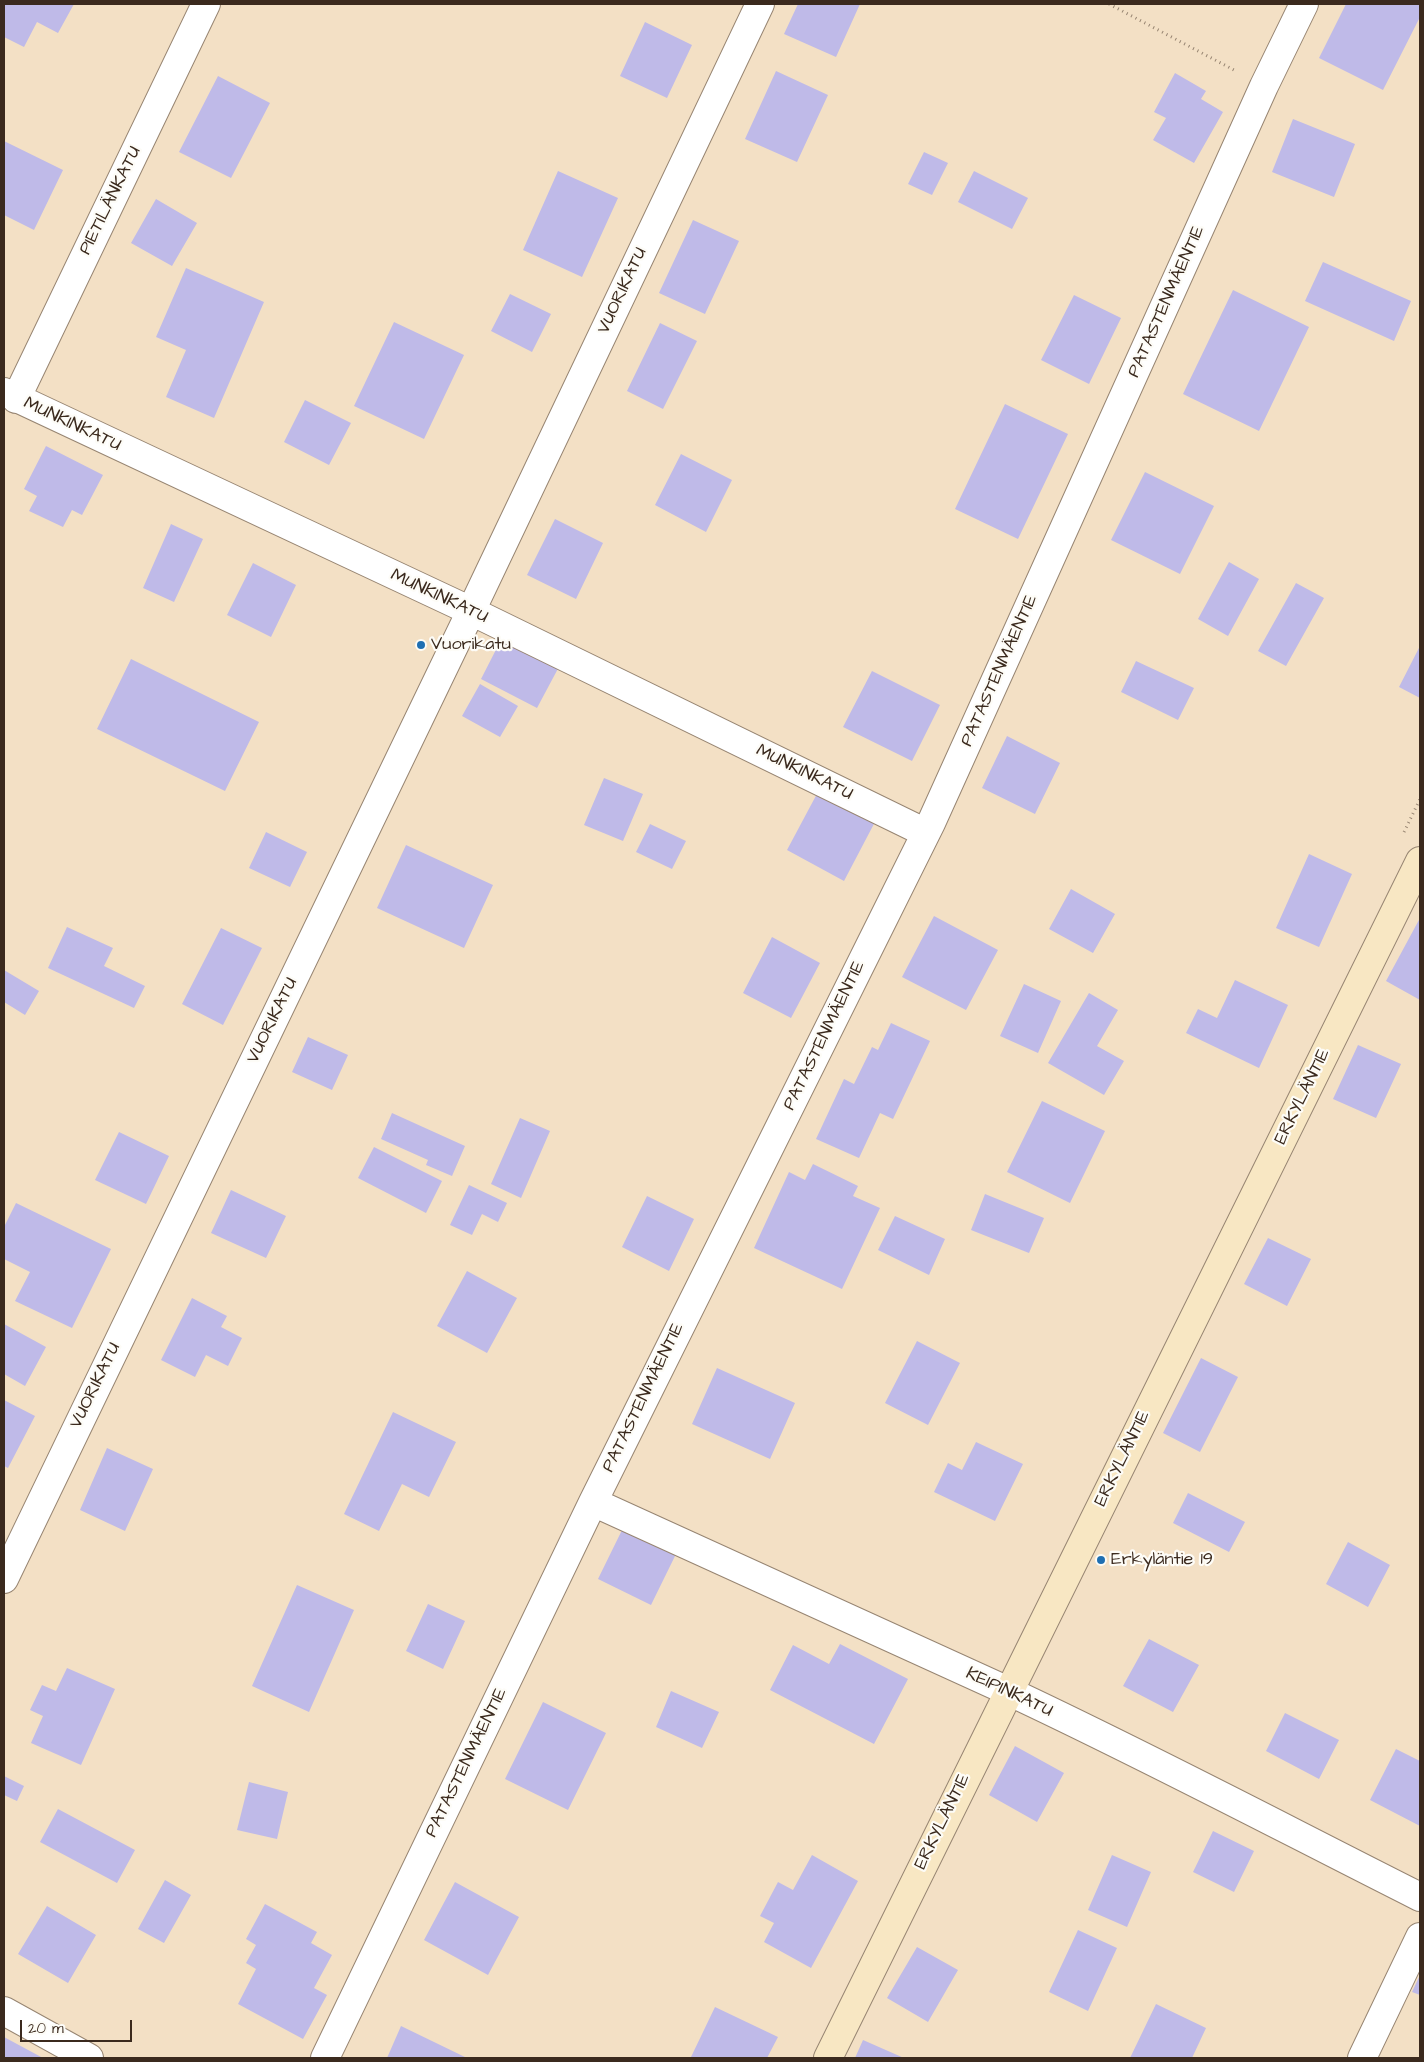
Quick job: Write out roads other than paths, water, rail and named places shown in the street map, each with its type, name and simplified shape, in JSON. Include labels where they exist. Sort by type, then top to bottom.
[{"type":"street","name":"PIETILÄNKATU","points":[[10,395],[206,4]]},
{"type":"street","name":"VUORIKATU","points":[[4,1578],[471,611],[760,4]]},
{"type":"street","name":"PATASTENMÄENTIE","points":[[325,2058],[593,1502],[926,833],[1264,86],[1304,4]]},
{"type":"street","name":"MUNKINKATU","points":[[10,395],[471,611],[926,833]]},
{"type":"street","name":"ERKYLÄNTIE","points":[[828,2058],[1420,861]]},
{"type":"street","name":"KEIPINKATU","points":[[593,1502],[773,1586],[852,1618],[1008,1691],[1420,1897]]},
{"type":"street","points":[[1362,2058],[1420,1937]]},
{"type":"street","points":[[4,2010],[89,2058]]},
{"type":"place","name":"Vuorikatu","points":[[421,645]]},
{"type":"place","name":"Erkyläntie 19","points":[[1101,1560]]}]
